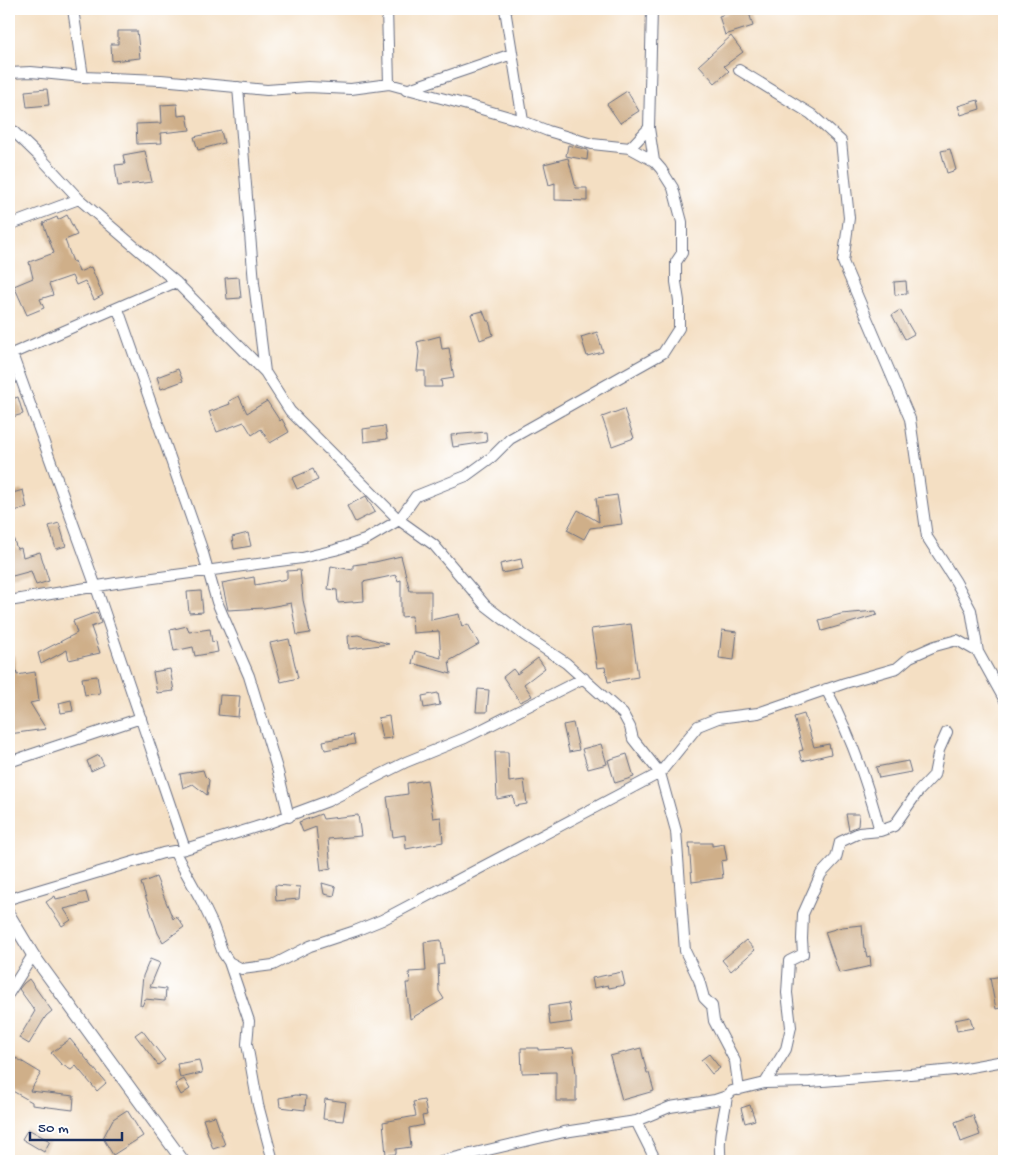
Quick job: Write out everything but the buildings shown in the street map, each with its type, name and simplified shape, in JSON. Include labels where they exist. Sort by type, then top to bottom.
[{"type":"street","points":[[73,9],[83,77]]},
{"type":"street","points":[[387,9],[388,84]]},
{"type":"street","points":[[505,9],[523,121]]},
{"type":"street","points":[[652,9],[649,128],[654,161]]},
{"type":"street","points":[[406,90],[512,54]]},
{"type":"street","points":[[739,70],[811,114],[841,141],[849,218],[843,262],[910,419],[928,537],[971,610],[978,652],[1004,699]]},
{"type":"street","points":[[9,73],[31,72],[83,77],[161,80],[267,90],[308,87],[351,89],[388,84],[523,121],[548,131],[592,144],[630,148],[654,161],[673,188],[682,222],[682,253],[676,262],[679,328],[662,353],[510,439],[466,476],[416,496],[399,520],[365,540],[336,550],[302,558],[96,586],[9,601]]},
{"type":"street","points":[[238,87],[254,283],[265,372]]},
{"type":"street","points":[[9,128],[40,157],[79,199],[176,282],[265,372],[290,411],[399,520],[434,545],[485,605],[524,635],[566,663],[623,714],[630,727],[633,739],[660,773],[676,831],[685,950],[699,980],[704,998],[712,1006],[714,1021],[735,1061],[738,1090]]},
{"type":"street","points":[[630,148],[649,128]]},
{"type":"street","points":[[9,225],[79,199]]},
{"type":"street","points":[[176,282],[10,355],[96,586],[185,849]]},
{"type":"street","points":[[118,309],[172,460],[218,602],[249,676],[278,772],[289,817]]},
{"type":"street","points":[[229,962],[242,969],[272,965],[310,946],[382,920],[660,773],[698,726],[718,718],[758,713],[826,689],[897,668],[910,657],[935,646],[957,640],[978,652]]},
{"type":"street","points":[[9,900],[289,817],[337,797],[406,762],[465,738],[584,678]]},
{"type":"street","points":[[826,689],[855,750],[880,831]]},
{"type":"street","points":[[9,762],[141,718]]},
{"type":"street","points":[[765,1083],[786,1049],[791,1027],[787,992],[789,961],[803,954],[803,914],[821,874],[836,858],[840,842],[859,834],[880,831],[894,826],[918,793],[934,776],[940,750],[947,732]]},
{"type":"street","points":[[174,851],[213,925],[223,953],[229,962],[249,1021],[247,1044],[258,1104],[273,1161]]},
{"type":"street","points":[[9,915],[33,955],[183,1161]]},
{"type":"street","points":[[9,993],[33,955]]},
{"type":"street","points":[[721,1161],[719,1147],[720,1130],[727,1096],[732,1090],[765,1083],[810,1082],[954,1070],[1004,1061]]},
{"type":"street","points":[[440,1161],[564,1132],[636,1121],[670,1107],[727,1096]]},
{"type":"street","points":[[636,1121],[656,1161]]}]
